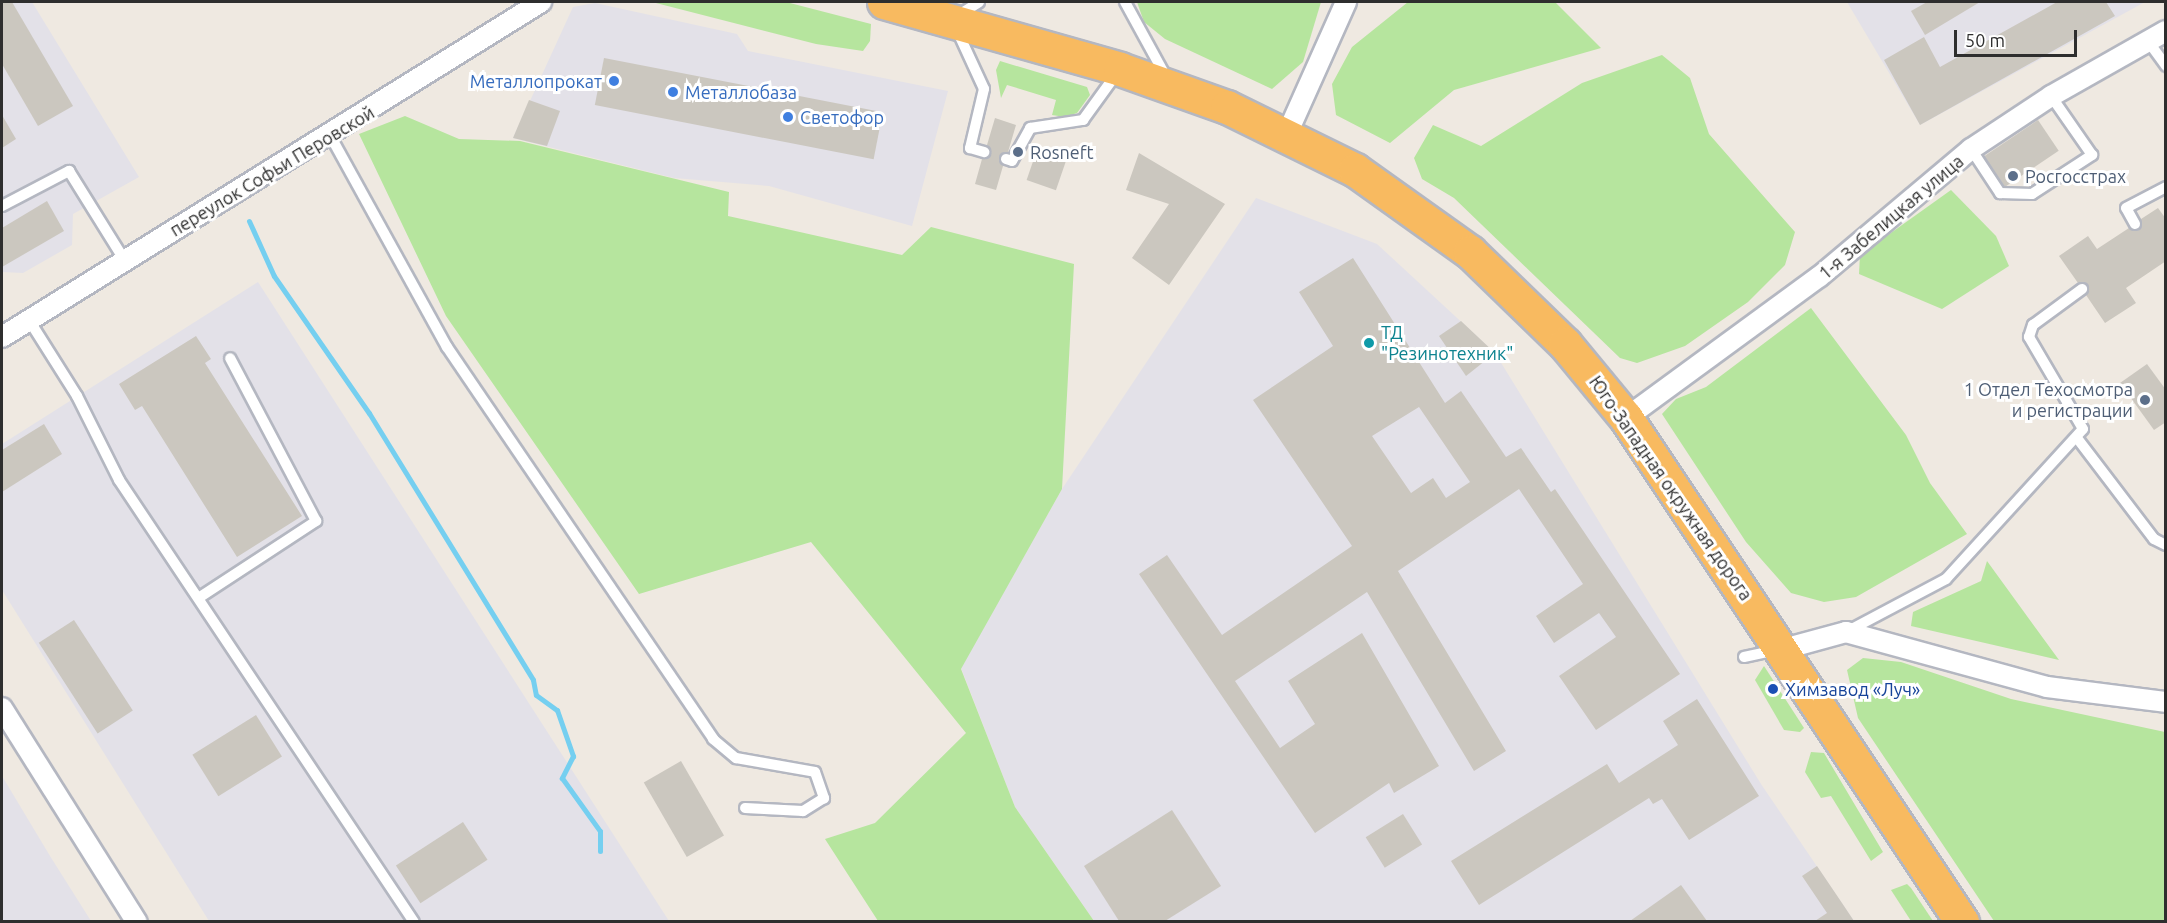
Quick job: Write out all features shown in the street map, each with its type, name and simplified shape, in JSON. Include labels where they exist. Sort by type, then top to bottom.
[{"type":"highway","name":"Юго-Западная окружная дорога","points":[[884,2],[1120,69],[1171,86],[1287,134],[1355,170],[1470,252],[1565,344],[1626,418],[1962,921]]},
{"type":"street","name":"переулок Софьи Перовской","points":[[2,338],[331,137],[541,2]]},
{"type":"street","points":[[1287,134],[1346,2]]},
{"type":"street","name":"1-я Забелицкая улица","points":[[1626,418],[1819,278],[1971,149],[2051,96],[2166,31]]},
{"type":"street","points":[[1780,650],[1846,632],[2047,687],[2166,702]]},
{"type":"street","points":[[2,708],[137,921]]},
{"type":"lane","points":[[979,2],[952,20],[984,88],[970,148],[984,153]]},
{"type":"lane","points":[[1125,2],[1171,86]]},
{"type":"lane","points":[[2148,41],[2166,66]]},
{"type":"lane","points":[[1006,159],[1012,161],[1030,128],[1083,120],[1120,69]]},
{"type":"lane","points":[[1971,149],[2000,193],[2032,194],[2092,155],[2051,96]]},
{"type":"lane","points":[[331,137],[447,347],[713,740],[736,759],[815,772],[824,798],[803,811],[745,808]]},
{"type":"lane","points":[[2,206],[69,171],[125,261]]},
{"type":"lane","points":[[2135,224],[2126,208],[2166,187]]},
{"type":"lane","points":[[1846,632],[1946,579],[2077,438],[2083,429],[2080,417],[2029,337],[2033,326],[2082,289]]},
{"type":"lane","points":[[29,320],[77,396],[119,480],[200,597],[414,921]]},
{"type":"lane","points":[[200,597],[316,520],[230,358]]},
{"type":"lane","points":[[2077,438],[2154,539],[2166,545]]},
{"type":"lane","points":[[1744,657],[1780,650]]},
{"type":"shaded area","points":[[2,2],[32,2],[139,177],[73,214],[72,245],[23,273],[2,272]]},
{"type":"shaded area","points":[[1847,2],[2145,2],[1920,125]]},
{"type":"shaded area","points":[[595,3],[737,34],[748,51],[948,91],[912,226],[769,186],[674,178],[513,138],[573,7]]},
{"type":"shaded area","points":[[1256,198],[1377,244],[1495,353],[1761,784],[1854,921],[1094,921],[1015,807],[961,668],[1062,489]]},
{"type":"shaded area","points":[[258,282],[669,921],[209,921],[2,590],[2,444]]},
{"type":"shaded area","points":[[2,776],[50,856],[91,921],[2,921]]},
{"type":"green space","points":[[652,2],[786,2],[871,24],[870,41],[863,51],[816,44]]},
{"type":"green space","points":[[1137,2],[1321,2],[1303,62],[1272,89],[1165,39],[1144,22]]},
{"type":"green space","points":[[1408,2],[1555,2],[1601,48],[1454,90],[1390,143],[1336,115],[1332,84],[1352,47]]},
{"type":"green space","points":[[1662,55],[1690,78],[1709,134],[1795,232],[1785,265],[1748,302],[1685,346],[1637,363],[1620,358],[1454,198],[1422,179],[1414,158],[1433,125],[1481,146],[1582,83]]},
{"type":"green space","points":[[1000,61],[1087,87],[1090,95],[1077,113],[1065,117],[1052,115],[1056,100],[1007,85],[1001,98],[996,70]]},
{"type":"green space","points":[[405,116],[459,139],[520,141],[729,192],[728,216],[902,255],[931,227],[1074,264],[1062,489],[961,669],[1015,807],[1094,921],[878,921],[825,839],[875,823],[966,733],[811,542],[639,594],[446,316],[359,134]]},
{"type":"green space","points":[[1951,190],[1996,236],[2009,266],[1942,309],[1859,274],[1860,255]]},
{"type":"green space","points":[[1811,308],[1906,435],[1930,483],[1967,534],[1856,597],[1824,602],[1791,593],[1746,542],[1662,414],[1676,399],[1706,387]]},
{"type":"green space","points":[[1987,561],[2059,660],[1911,626],[1913,612],[1981,581]]},
{"type":"green space","points":[[1863,658],[1901,662],[2011,699],[2165,732],[2165,921],[1994,921],[1858,718],[1847,670]]},
{"type":"green space","points":[[1764,666],[1804,728],[1800,732],[1784,730],[1755,680]]},
{"type":"green space","points":[[1811,752],[1824,753],[1883,852],[1871,861],[1831,796],[1821,798],[1805,772]]},
{"type":"green space","points":[[1907,884],[1933,921],[1911,921],[1891,890]]},
{"type":"building","points":[[2,2],[12,2],[73,106],[38,126],[2,64]]},
{"type":"building","points":[[1927,2],[1980,2],[1925,35],[1911,11]]},
{"type":"building","points":[[2057,2],[2106,2],[2115,16],[1920,125],[1884,60],[1924,37],[1940,67]]},
{"type":"building","points":[[604,58],[883,112],[874,159],[595,105]]},
{"type":"building","points":[[529,100],[560,111],[547,146],[513,138]]},
{"type":"building","points":[[2,115],[16,139],[2,148]]},
{"type":"building","points":[[995,118],[1016,125],[1008,152],[999,157],[1003,166],[996,190],[975,184],[982,159],[991,155],[987,145]]},
{"type":"building","points":[[2038,120],[2059,151],[2005,187],[1984,156]]},
{"type":"building","points":[[1038,147],[1067,157],[1056,190],[1027,180]]},
{"type":"building","points":[[1139,153],[1225,204],[1169,285],[1132,258],[1169,204],[1126,190]]},
{"type":"building","points":[[47,201],[64,231],[2,267],[2,228]]},
{"type":"building","points":[[2158,208],[2166,219],[2166,261],[2126,288],[2136,303],[2105,323],[2086,295],[2088,285],[2078,283],[2059,256],[2088,236],[2097,249],[2129,228],[2138,231],[2141,219]]},
{"type":"building","points":[[1353,258],[1445,403],[1461,391],[1506,457],[1521,448],[1551,492],[1555,489],[1680,674],[1596,730],[1559,676],[1616,637],[1599,613],[1554,643],[1536,616],[1583,584],[1519,489],[1398,571],[1506,751],[1474,771],[1367,592],[1235,681],[1280,748],[1315,724],[1288,681],[1362,633],[1439,766],[1394,793],[1389,783],[1315,833],[1139,574],[1167,555],[1222,635],[1352,546],[1253,400],[1333,346],[1299,292]],"holes":[[[1419,407],[1470,482],[1446,498],[1433,478],[1411,493],[1372,436]]]},
{"type":"building","points":[[1461,321],[1495,353],[1466,376],[1439,336]]},
{"type":"building","points":[[196,336],[211,359],[205,363],[302,516],[237,557],[142,406],[135,410],[119,384]]},
{"type":"building","points":[[2147,364],[2166,390],[2166,422],[2154,430],[2120,383]]},
{"type":"building","points":[[44,424],[62,454],[2,492],[2,450]]},
{"type":"building","points":[[74,620],[133,711],[98,733],[39,643]]},
{"type":"building","points":[[1697,699],[1759,796],[1689,840],[1662,799],[1653,804],[1649,798],[1479,905],[1451,861],[1607,764],[1619,783],[1678,745],[1663,721]]},
{"type":"building","points":[[256,715],[282,757],[218,796],[192,755]]},
{"type":"building","points":[[681,761],[724,835],[687,857],[644,782]]},
{"type":"building","points":[[1172,810],[1221,886],[1165,921],[1119,921],[1084,866]]},
{"type":"building","points":[[1403,814],[1422,845],[1385,868],[1366,837]]},
{"type":"building","points":[[463,822],[488,860],[420,903],[396,866]]},
{"type":"building","points":[[1817,866],[1854,921],[1815,921],[1827,913],[1802,876]]},
{"type":"building","points":[[1681,885],[1707,921],[1630,921]]},
{"type":"waterway","points":[[249,221],[274,276],[369,413],[533,680],[536,695],[557,710],[573,756],[562,778],[600,831],[600,851]]},
{"type":"place","name":"Металлопрокат","points":[[614,81]]},
{"type":"place","name":"Металлобаза","points":[[673,92]]},
{"type":"place","name":"Светофор","points":[[788,117]]},
{"type":"place","name":"Rosneft","points":[[1018,152]]},
{"type":"place","name":"Росгосстрах","points":[[2013,176]]},
{"type":"place","name":"ТД \"Резинотехник\"","points":[[1369,343]]},
{"type":"place","name":"1 Отдел Техосмотра и регистрации","points":[[2145,400]]},
{"type":"place","name":"Химзавод «Луч»","points":[[1773,689]]}]
